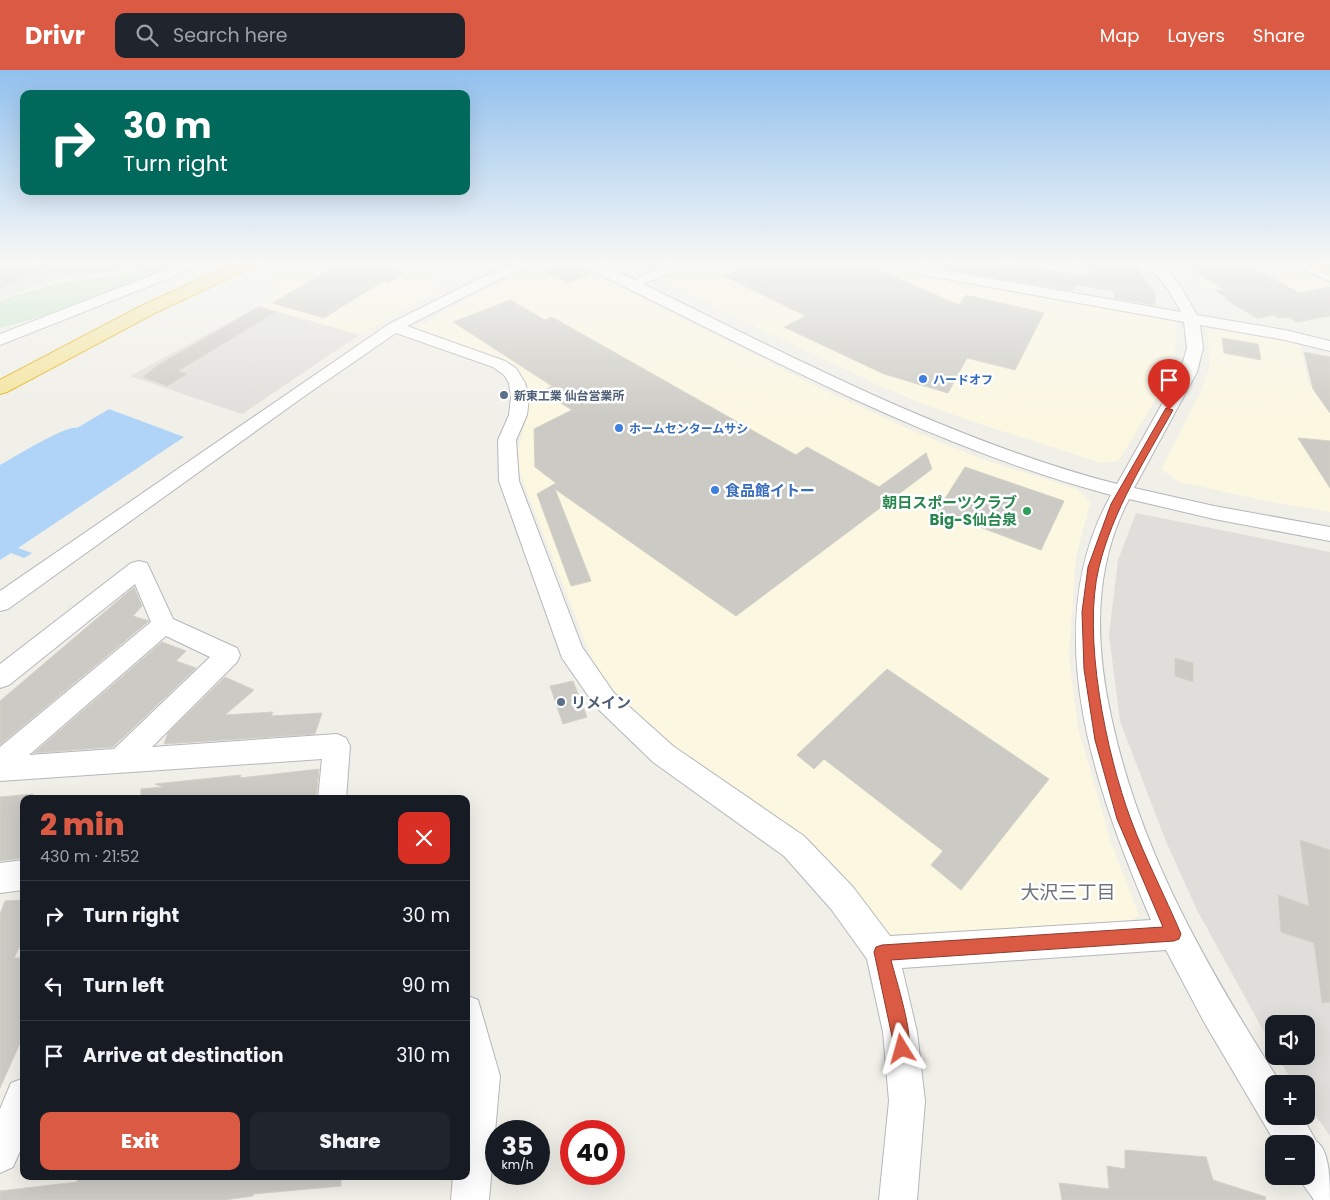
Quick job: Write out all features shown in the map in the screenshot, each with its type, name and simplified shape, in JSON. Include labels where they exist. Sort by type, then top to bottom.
[{"type":"highway","points":[[0,375],[118,314]]},
{"type":"highway","points":[[0,388],[140,314]]},
{"type":"street","points":[[0,340],[66,314]]},
{"type":"street","points":[[0,603],[300,391],[394,327],[420,314]]},
{"type":"street","points":[[689,314],[891,410],[942,432],[1027,463],[1126,486],[1256,521],[1330,534]]},
{"type":"street","points":[[710,314],[907,407],[1126,486],[1330,522]]},
{"type":"street","points":[[1162,314],[1285,335],[1330,346]]},
{"type":"street","points":[[1189,314],[1192,319],[1196,341],[1194,358],[1160,428],[1126,486],[1109,522],[1094,567],[1088,612],[1090,669],[1101,740],[1124,819],[1174,934],[1219,1017],[1265,1091]]},
{"type":"street","points":[[394,327],[499,364],[510,372],[517,383],[520,406],[507,440],[509,481],[572,651],[605,700],[663,754],[794,846],[842,898],[882,952],[900,1032],[907,1101],[898,1200]]},
{"type":"street","points":[[0,678],[139,569],[164,625],[228,655],[120,761]]},
{"type":"street","points":[[0,763],[164,625]]},
{"type":"street","points":[[0,769],[337,746],[332,795]]},
{"type":"street","points":[[882,952],[1174,934]]},
{"type":"street","points":[[470,1044],[474,1077],[470,1200]]},
{"type":"street","points":[[1315,1169],[1330,1190]]},
{"type":"shaded area","points":[[245,314],[286,314],[359,335],[242,414],[130,376]]},
{"type":"shaded area","points":[[286,314],[397,314],[359,335]]},
{"type":"shaded area","points":[[442,314],[673,314],[828,392],[918,433],[985,460],[1077,489],[1090,503],[1076,557],[1069,656],[1078,728],[1111,842],[1139,915],[1127,924],[889,938],[672,752],[625,704],[595,667],[519,471],[518,450],[528,413],[528,386],[515,370],[494,357],[414,329]]},
{"type":"shaded area","points":[[729,314],[1148,314],[1171,318],[1177,323],[1174,359],[1157,397],[1118,461],[1101,463],[968,420],[878,385]]},
{"type":"shaded area","points":[[1215,329],[1299,343],[1309,385],[1330,389],[1330,512],[1266,501],[1179,482],[1161,469],[1201,391],[1210,365],[1207,330]]},
{"type":"shaded area","points":[[1136,513],[1330,552],[1330,1136],[1315,1114],[1315,1075],[1289,1075],[1282,1065],[1315,1065],[1315,1015],[1265,1015],[1265,1034],[1197,910],[1165,839],[1120,721],[1109,635],[1118,560]]},
{"type":"green space","points":[[0,314],[53,314],[0,328]]},
{"type":"water","points":[[109,409],[184,437],[18,548],[32,553],[24,558],[11,553],[0,560],[0,465],[51,437],[71,428],[77,428]]},
{"type":"building","points":[[247,314],[273,314],[178,371],[187,374],[167,386],[143,377],[158,365]]},
{"type":"building","points":[[309,314],[331,314],[324,318]]},
{"type":"building","points":[[474,314],[534,314],[545,320],[552,317],[796,455],[807,447],[879,487],[926,453],[932,469],[736,616],[555,489],[591,581],[571,586],[537,494],[556,483],[535,467],[534,429],[572,410],[542,391],[552,386],[453,322]]},
{"type":"building","points":[[801,314],[1044,314],[1015,370],[967,358],[948,393],[884,374],[784,327],[806,316]]},
{"type":"building","points":[[1250,314],[1330,314],[1330,316],[1297,322],[1288,317],[1279,318],[1274,315],[1257,318]]},
{"type":"building","points":[[1222,338],[1258,344],[1261,360],[1224,353]]},
{"type":"building","points":[[1304,352],[1330,357],[1330,413],[1313,389]]},
{"type":"building","points":[[1298,438],[1330,441],[1330,488]]},
{"type":"building","points":[[965,467],[1064,501],[1041,550],[937,511]]},
{"type":"building","points":[[134,587],[142,606],[133,616],[149,621],[0,745],[0,701]]},
{"type":"building","points":[[162,642],[186,651],[176,661],[196,668],[113,747],[34,753]]},
{"type":"building","points":[[1175,658],[1193,663],[1193,682],[1175,676]]},
{"type":"building","points":[[887,669],[1049,779],[961,890],[931,865],[943,851],[824,759],[814,769],[797,755]]},
{"type":"building","points":[[225,677],[254,690],[225,715],[273,712],[271,716],[322,713],[315,734],[164,744],[168,733]]},
{"type":"building","points":[[573,681],[587,717],[563,724],[550,686]]},
{"type":"building","points":[[319,769],[316,795],[141,795],[141,789],[163,787],[155,784],[241,775],[240,778]]},
{"type":"building","points":[[20,795],[20,858],[0,861],[0,797]]},
{"type":"building","points":[[1300,840],[1330,850],[1330,1002],[1322,1003],[1314,943],[1281,932],[1278,895],[1309,906]]},
{"type":"building","points":[[20,900],[20,946],[14,958],[20,958],[20,1043],[0,1088],[0,914],[5,901]]},
{"type":"building","points":[[1125,1150],[1206,1157],[1213,1180],[1266,1197],[1265,1200],[1062,1200],[1059,1183],[1109,1189],[1107,1166],[1125,1169]]},
{"type":"building","points":[[78,1180],[341,1180],[341,1186],[253,1194],[253,1196],[224,1200],[0,1200],[0,1191],[77,1182]]},
{"type":"place","name":"ハードオフ","points":[[923,379]]},
{"type":"place","name":"新東工業 仙台営業所","points":[[504,395]]},
{"type":"place","name":"ホームセンタームサシ","points":[[619,428]]},
{"type":"place","name":"食品館イトー","points":[[715,490]]},
{"type":"place","name":"朝日スポーツクラブ Big-S仙台泉","points":[[1027,511]]},
{"type":"place","name":"リメイン","points":[[561,702]]},
{"type":"district","name":"大沢三丁目","points":[[1068,892]]},
{"type":"route","points":[[902,1049],[882,952],[1174,934],[1124,819],[1101,740],[1090,669],[1088,612],[1094,567],[1116,504],[1169,410]]}]
